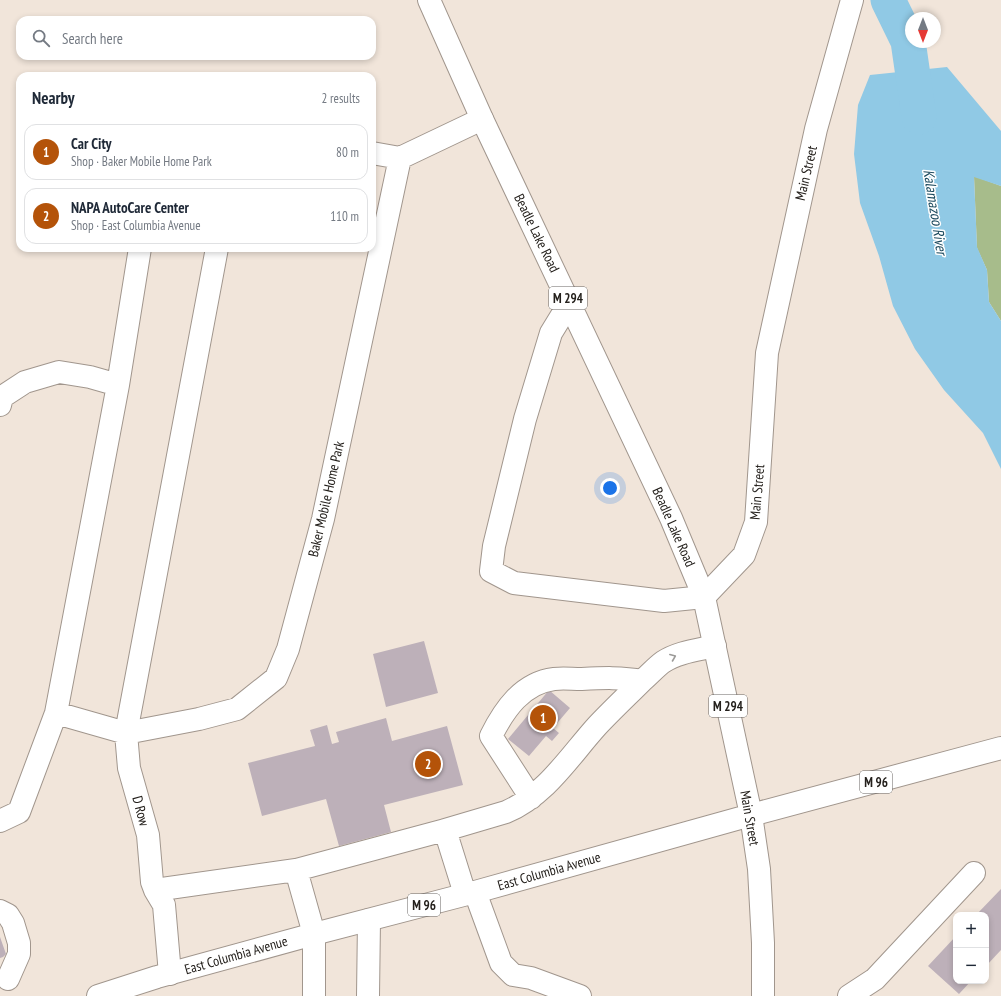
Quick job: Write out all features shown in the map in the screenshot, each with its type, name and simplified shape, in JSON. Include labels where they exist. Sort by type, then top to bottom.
[{"type":"street","name":"Beadle Lake Road","points":[[429,0],[482,119],[671,518],[704,597]]},
{"type":"street","name":"Main Street","points":[[763,996],[763,943],[759,869],[752,815],[704,597],[744,556],[756,522],[767,353],[816,129],[850,8]]},
{"type":"street","points":[[376,154],[400,158],[482,119]]},
{"type":"street","name":"Baker Mobile Home Park","points":[[56,713],[126,733],[199,719],[237,709],[276,678],[288,649],[323,519],[400,158]]},
{"type":"street","points":[[0,821],[19,812],[56,713],[118,384],[139,252]]},
{"type":"street","points":[[126,733],[216,252]]},
{"type":"street","points":[[570,302],[551,333],[525,419],[494,546],[491,572],[514,583],[664,601],[704,597]]},
{"type":"street","points":[[0,405],[2,397],[26,382],[59,372],[90,377],[118,384]]},
{"type":"street","points":[[155,890],[296,870],[445,830],[516,808],[531,798],[565,764],[596,727],[663,662],[689,652],[715,646]]},
{"type":"street","points":[[531,798],[491,736],[503,714],[511,704],[530,687],[554,679],[617,678],[642,681]]},
{"type":"street","name":"D Row","points":[[126,733],[129,768],[148,835],[152,882],[164,905],[163,976]]},
{"type":"street","name":"East Columbia Avenue","points":[[98,996],[163,976],[314,934],[1001,748]]},
{"type":"street","points":[[445,830],[500,963],[513,976],[531,978],[580,996]]},
{"type":"street","points":[[296,870],[314,934],[314,996]]},
{"type":"street","points":[[849,996],[875,979],[974,873]]},
{"type":"street","points":[[0,911],[8,915],[13,923],[19,943],[19,954],[8,985]]},
{"type":"street","points":[[368,996],[369,920]]},
{"type":"green space","points":[[974,176],[1001,186],[1001,321],[989,302],[987,270],[977,248]]},
{"type":"water","points":[[947,67],[1001,131],[1001,186],[974,177],[977,247],[987,270],[989,302],[1001,321],[1001,469],[983,433],[944,390],[915,349],[893,306],[879,256],[860,203],[854,154],[858,105],[870,75]]},
{"type":"building","points":[[424,641],[438,693],[386,707],[373,654]]},
{"type":"building","points":[[549,690],[570,708],[553,728],[559,733],[552,741],[546,736],[529,756],[508,739]]},
{"type":"building","points":[[386,718],[392,741],[447,726],[463,785],[384,805],[391,832],[339,846],[326,799],[262,816],[248,763],[315,746],[310,730],[327,725],[332,744],[339,742],[336,732]]},
{"type":"building","points":[[1001,889],[1001,950],[989,963],[989,912],[979,912]]},
{"type":"building","points":[[0,937],[6,954],[0,958]]},
{"type":"building","points":[[953,939],[953,984],[968,984],[959,994],[928,966]]},
{"type":"waterway","name":"Kalamazoo River","points":[[888,0],[908,41],[919,117]]},
{"type":"place","name":"Car City","points":[[543,718]]},
{"type":"place","name":"NAPA AutoCare Center","points":[[428,764]]}]
